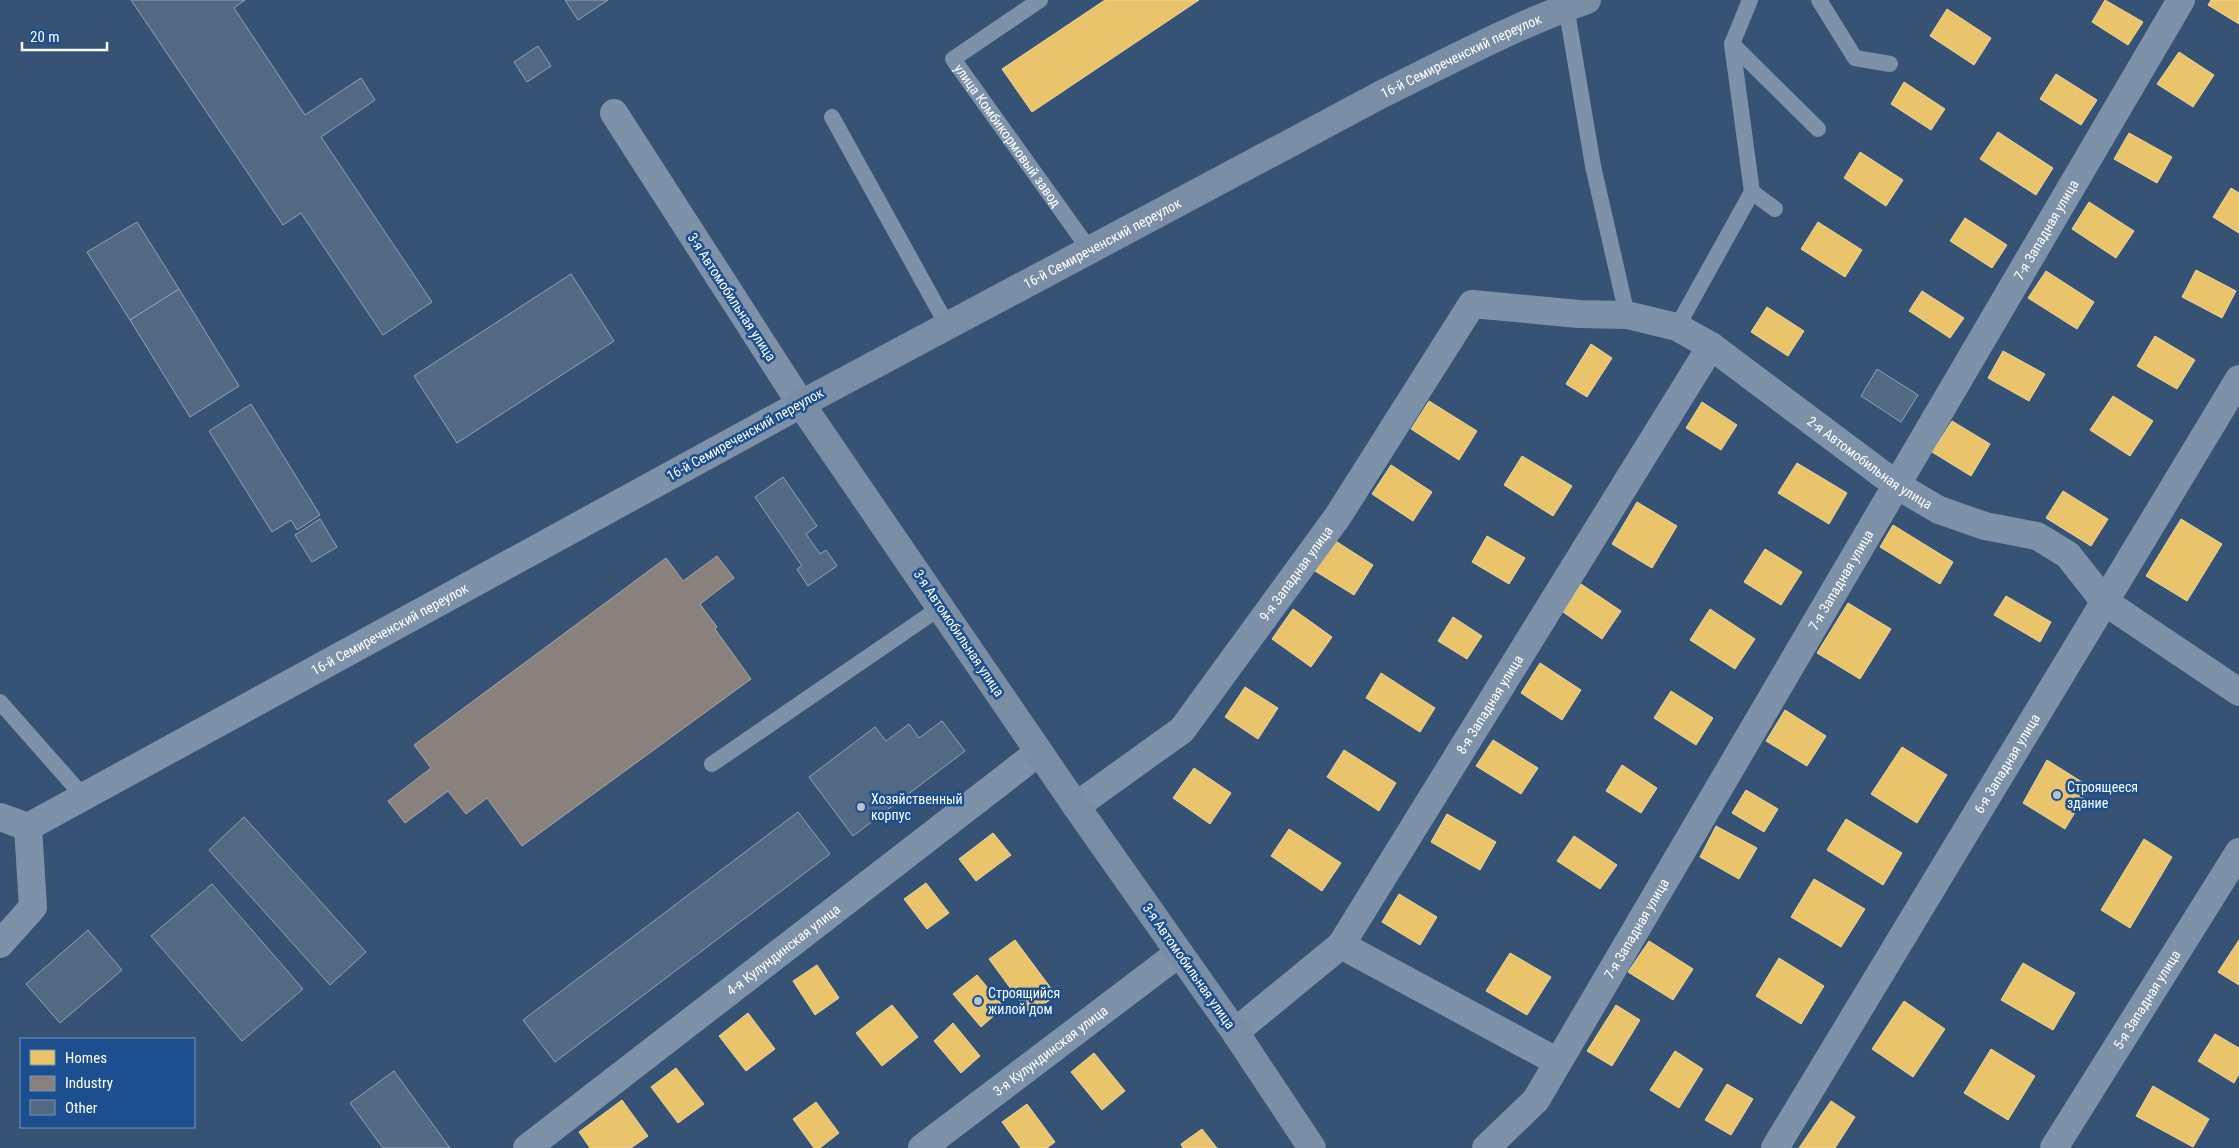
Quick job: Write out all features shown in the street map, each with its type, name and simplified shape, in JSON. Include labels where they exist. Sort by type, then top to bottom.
[{"type":"street","name":"7-я Западная улица","points":[[1486,1148],[1536,1100],[1898,486],[2181,0]]},
{"type":"street","name":"16-й Семиреченский переулок","points":[[28,827],[801,404],[1089,249],[1382,94],[1572,3]]},
{"type":"street","name":"3-я Автомобильная улица","points":[[614,112],[801,404],[1076,806],[1235,1032],[1306,1146]]},
{"type":"street","name":"2-я Автомобильная улица","points":[[1472,304],[1579,314],[1627,315],[1678,327],[1711,346],[1898,486],[1940,510],[1985,526],[2037,536],[2068,555],[2105,602],[2239,692]]},
{"type":"street","name":"9-я Западная улица","points":[[1076,806],[1182,730],[1338,516],[1472,304]]},
{"type":"street","name":"8-я Западная улица","points":[[1235,1032],[1341,945],[1711,346]]},
{"type":"street","name":"6-я Западная улица","points":[[1776,1148],[2239,379]]},
{"type":"street","name":"4-я Кулундинская улица","points":[[527,1148],[1039,752]]},
{"type":"street","points":[[0,817],[28,827],[33,907],[0,944]]},
{"type":"street","name":"5-я Западная улица","points":[[2054,1148],[2239,852]]},
{"type":"street","points":[[1341,945],[1558,1062]]},
{"type":"street","name":"3-я Кулундинская улица","points":[[922,1148],[1179,952]]},
{"type":"lane","name":"улица Комбикормовый завод","points":[[1040,0],[952,59],[1089,249]]},
{"type":"lane","points":[[1678,327],[1752,192],[1732,44],[1750,0]]},
{"type":"lane","points":[[1819,0],[1855,58],[1890,64]]},
{"type":"lane","points":[[1572,3],[1593,166],[1627,315]]},
{"type":"lane","points":[[1732,44],[1818,129]]},
{"type":"lane","points":[[832,117],[947,325]]},
{"type":"lane","points":[[1752,192],[1775,209]]},
{"type":"lane","points":[[712,764],[941,607]]},
{"type":"lane","points":[[0,702],[83,796]]},
{"type":"building: Homes","points":[[1105,0],[1199,0],[1032,112],[1002,69]]},
{"type":"building: Homes","points":[[2105,0],[2143,22],[2128,45],[2092,22]]},
{"type":"building: Homes","points":[[2211,0],[2239,0],[2239,24],[2208,5]]},
{"type":"building: Homes","points":[[1947,9],[1991,38],[1974,65],[1930,36]]},
{"type":"building: Homes","points":[[2179,52],[2214,75],[2193,107],[2157,84]]},
{"type":"building: Homes","points":[[2056,74],[2097,100],[2081,125],[2040,99]]},
{"type":"building: Homes","points":[[1904,82],[1945,109],[1931,130],[1891,104]]},
{"type":"building: Homes","points":[[1998,132],[2053,168],[2036,195],[1980,159]]},
{"type":"building: Homes","points":[[2129,133],[2172,157],[2157,183],[2114,159]]},
{"type":"building: Homes","points":[[1860,152],[1903,180],[1886,206],[1844,178]]},
{"type":"building: Homes","points":[[2231,188],[2239,193],[2239,233],[2213,217]]},
{"type":"building: Homes","points":[[2089,202],[2134,231],[2116,258],[2072,229]]},
{"type":"building: Homes","points":[[1965,218],[2007,245],[1992,268],[1950,241]]},
{"type":"building: Homes","points":[[1818,222],[1862,250],[1845,277],[1801,249]]},
{"type":"building: Homes","points":[[2196,270],[2236,291],[2222,318],[2182,297]]},
{"type":"building: Homes","points":[[2046,271],[2094,302],[2077,329],[2028,298]]},
{"type":"building: Homes","points":[[1922,291],[1964,318],[1950,338],[1909,311]]},
{"type":"building: Homes","points":[[1767,307],[1804,331],[1788,356],[1751,332]]},
{"type":"building: Homes","points":[[2155,336],[2195,360],[2177,389],[2137,366]]},
{"type":"building: Homes","points":[[1591,344],[1612,358],[1587,397],[1566,384]]},
{"type":"building: Homes","points":[[2003,351],[2045,374],[2029,401],[1988,378]]},
{"type":"building: Homes","points":[[2113,396],[2153,421],[2130,456],[2090,430]]},
{"type":"building: Homes","points":[[1429,401],[1477,431],[1459,460],[1411,429]]},
{"type":"building: Homes","points":[[1702,402],[1737,425],[1721,450],[1686,428]]},
{"type":"building: Homes","points":[[1952,421],[1990,444],[1971,476],[1932,452]]},
{"type":"building: Homes","points":[[1522,456],[1572,486],[1553,516],[1504,485]]},
{"type":"building: Homes","points":[[1797,463],[1847,493],[1829,524],[1778,493]]},
{"type":"building: Homes","points":[[1391,465],[1432,492],[1413,521],[1372,494]]},
{"type":"building: Homes","points":[[2063,491],[2108,519],[2091,546],[2046,518]]},
{"type":"building: Homes","points":[[1637,502],[1677,526],[1652,568],[1612,544]]},
{"type":"building: Homes","points":[[2181,519],[2222,544],[2187,601],[2146,576]]},
{"type":"building: Homes","points":[[1893,525],[1953,562],[1940,584],[1880,547]]},
{"type":"building: Homes","points":[[1487,536],[1525,558],[1509,584],[1472,562]]},
{"type":"building: Homes","points":[[1334,540],[1373,565],[1354,595],[1315,571]]},
{"type":"building: Homes","points":[[1765,549],[1802,572],[1781,605],[1744,582]]},
{"type":"building: Homes","points":[[1581,584],[1621,611],[1602,639],[1563,612]]},
{"type":"building: Homes","points":[[2006,596],[2051,622],[2040,642],[1994,615]]},
{"type":"building: Homes","points":[[1848,603],[1891,629],[1860,679],[1817,653]]},
{"type":"building: Homes","points":[[1293,609],[1332,637],[1311,667],[1272,639]]},
{"type":"building: Homes","points":[[1710,609],[1755,639],[1735,669],[1690,640]]},
{"type":"building: Homes","points":[[1453,617],[1482,636],[1467,659],[1438,641]]},
{"type":"building: Homes","points":[[1540,663],[1581,690],[1562,720],[1521,693]]},
{"type":"building: Homes","points":[[1381,673],[1435,708],[1420,732],[1366,698]]},
{"type":"building: Homes","points":[[1245,687],[1278,708],[1258,739],[1225,717]]},
{"type":"building: Homes","points":[[1671,691],[1713,718],[1696,745],[1654,718]]},
{"type":"building: Homes","points":[[1785,710],[1826,736],[1807,766],[1766,741]]},
{"type":"building: Homes","points":[[1493,740],[1538,768],[1521,794],[1476,766]]},
{"type":"building: Homes","points":[[1902,747],[1947,775],[1917,823],[1871,794]]},
{"type":"building: Homes","points":[[1344,750],[1396,783],[1379,811],[1327,777]]},
{"type":"building: Homes","name":"Строящееся здание","points":[[2047,760],[2090,787],[2065,829],[2023,803]]},
{"type":"building: Homes","points":[[1622,765],[1657,788],[1641,813],[1606,791]]},
{"type":"building: Homes","points":[[1194,768],[1231,793],[1210,824],[1173,798]]},
{"type":"building: Homes","points":[[1746,790],[1778,809],[1764,832],[1732,813]]},
{"type":"building: Homes","points":[[1447,814],[1496,842],[1480,870],[1431,842]]},
{"type":"building: Homes","points":[[1846,819],[1902,853],[1883,885],[1827,850]]},
{"type":"building: Homes","points":[[1716,826],[1757,848],[1739,879],[1700,857]]},
{"type":"building: Homes","points":[[1289,829],[1341,863],[1322,891],[1271,856]]},
{"type":"building: Homes","points":[[993,833],[1011,855],[976,881],[959,859]]},
{"type":"building: Homes","points":[[1574,836],[1617,865],[1600,889],[1557,861]]},
{"type":"building: Homes","points":[[2144,839],[2172,857],[2130,928],[2101,910]]},
{"type":"building: Homes","points":[[1814,879],[1865,909],[1841,947],[1791,917]]},
{"type":"building: Homes","points":[[926,883],[949,913],[927,929],[904,899]]},
{"type":"building: Homes","points":[[1399,894],[1437,917],[1420,945],[1382,922]]},
{"type":"building: Homes","points":[[1015,940],[1056,995],[1030,1015],[989,959]]},
{"type":"building: Homes","points":[[2239,940],[2239,985],[2218,972]]},
{"type":"building: Homes","points":[[1649,941],[1693,969],[1673,1000],[1628,972]]},
{"type":"building: Homes","points":[[1510,953],[1551,977],[1527,1015],[1486,991]]},
{"type":"building: Homes","points":[[1779,958],[1824,986],[1801,1024],[1756,996]]},
{"type":"building: Homes","points":[[2023,963],[2075,993],[2053,1030],[2001,1000]]},
{"type":"building: Homes","points":[[817,965],[839,998],[815,1015],[793,981]]},
{"type":"building: Homes","name":"Строящийся жилой дом","points":[[977,975],[1004,1007],[981,1027],[953,994]]},
{"type":"building: Homes","points":[[1904,1001],[1945,1029],[1913,1077],[1872,1049]]},
{"type":"building: Homes","points":[[892,1005],[918,1037],[882,1066],[856,1033]]},
{"type":"building: Homes","points":[[1616,1005],[1640,1020],[1612,1066],[1587,1051]]},
{"type":"building: Homes","points":[[748,1013],[775,1049],[746,1071],[719,1036]]},
{"type":"building: Homes","points":[[953,1023],[980,1056],[961,1073],[934,1041]]},
{"type":"building: Homes","points":[[2215,1034],[2239,1048],[2239,1074],[2234,1083],[2198,1061]]},
{"type":"building: Homes","points":[[1991,1049],[2035,1076],[2008,1120],[1964,1093]]},
{"type":"building: Homes","points":[[1675,1051],[1703,1069],[1679,1108],[1650,1090]]},
{"type":"building: Homes","points":[[1094,1053],[1125,1091],[1102,1110],[1071,1072]]},
{"type":"building: Homes","points":[[676,1068],[704,1104],[678,1123],[651,1087]]},
{"type":"building: Homes","points":[[1727,1084],[1753,1099],[1731,1135],[1705,1120]]},
{"type":"building: Homes","points":[[2153,1086],[2209,1119],[2193,1147],[2136,1116]]},
{"type":"building: Homes","points":[[622,1100],[648,1136],[631,1148],[590,1148],[579,1132]]},
{"type":"building: Homes","points":[[1831,1101],[1855,1117],[1835,1148],[1799,1148]]},
{"type":"building: Homes","points":[[816,1102],[839,1133],[820,1148],[814,1148],[793,1119]]},
{"type":"building: Homes","points":[[1027,1104],[1055,1142],[1047,1148],[1021,1148],[1002,1122]]},
{"type":"building: Homes","points":[[1202,1129],[1217,1148],[1183,1148],[1181,1144]]},
{"type":"building: Industry","points":[[717,556],[734,578],[700,604],[717,627],[715,629],[751,679],[522,846],[487,798],[466,814],[448,791],[405,823],[388,801],[431,768],[414,745],[666,558],[683,581]]},
{"type":"building: Other","points":[[131,0],[245,0],[234,8],[305,115],[361,78],[375,100],[321,137],[432,302],[383,335],[301,213],[283,225]]},
{"type":"building: Other","points":[[565,0],[608,0],[578,20]]},
{"type":"building: Other","points":[[538,46],[551,66],[527,82],[514,62]]},
{"type":"building: Other","points":[[137,222],[179,289],[130,320],[87,252]]},
{"type":"building: Other","points":[[571,274],[614,341],[457,443],[414,376]]},
{"type":"building: Other","points":[[179,289],[239,386],[190,417],[130,320]]},
{"type":"building: Other","points":[[1877,369],[1918,395],[1901,422],[1861,396]]},
{"type":"building: Other","points":[[251,404],[320,515],[297,530],[291,520],[272,532],[209,431]]},
{"type":"building: Other","points":[[783,477],[817,526],[806,534],[820,554],[826,550],[837,566],[808,586],[797,569],[802,566],[755,497]]},
{"type":"building: Other","points":[[320,519],[337,547],[312,562],[295,535]]},
{"type":"building: Other","name":"Хозяйственный корпус","points":[[942,721],[965,751],[853,836],[809,777],[875,727],[886,741],[909,724],[919,738]]},
{"type":"building: Other","points":[[798,812],[830,854],[555,1062],[523,1020]]},
{"type":"building: Other","points":[[244,817],[366,952],[330,985],[209,850]]},
{"type":"building: Other","points":[[212,884],[303,989],[242,1041],[151,936]]},
{"type":"building: Other","points":[[88,930],[122,970],[60,1023],[26,984]]},
{"type":"building: Other","points":[[394,1071],[450,1148],[383,1148],[350,1103]]},
{"type":"place","name":"Строящееся здание","points":[[2057,795]]},
{"type":"place","name":"Хозяйственный корпус","points":[[861,807]]},
{"type":"place","name":"Строящийся жилой дом","points":[[978,1001]]}]
